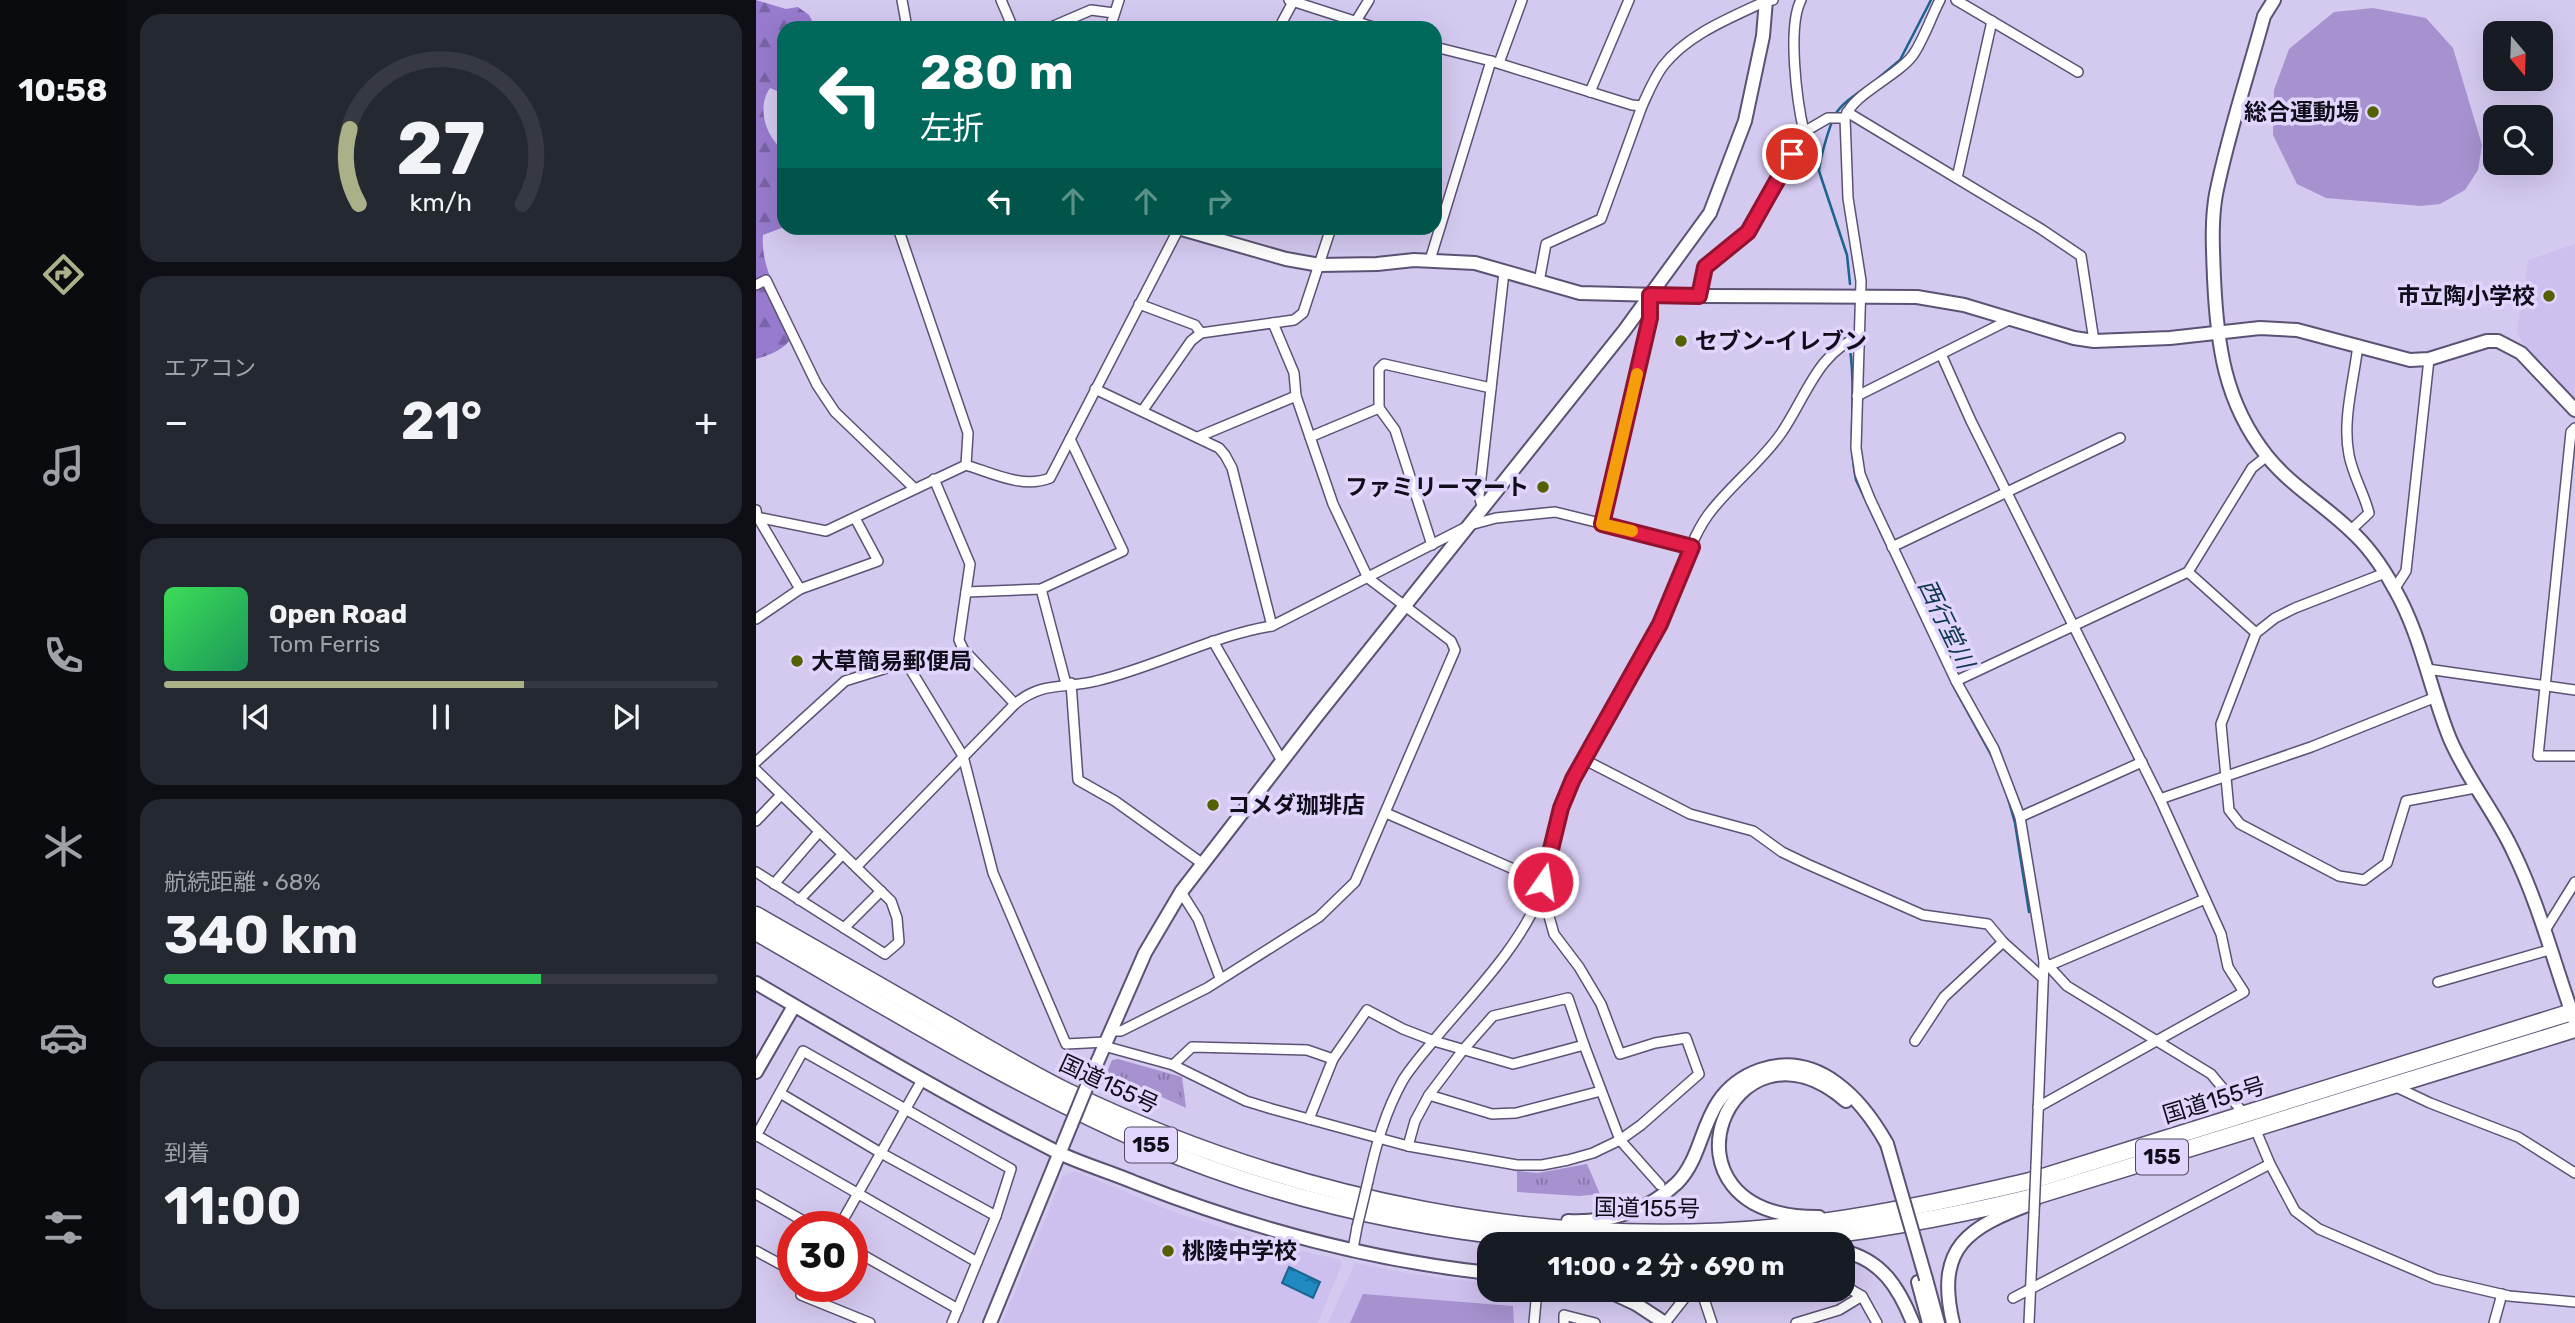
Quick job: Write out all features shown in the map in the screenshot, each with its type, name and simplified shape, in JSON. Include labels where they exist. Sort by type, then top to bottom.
[{"type":"highway","name":"国道155号","points":[[756,915],[1067,1091],[1142,1125],[1235,1161],[1322,1188],[1432,1211],[1518,1225],[1615,1232],[1736,1230],[1797,1225],[1857,1217],[2030,1181],[2574,1015]]},
{"type":"highway","name":"国道155号","points":[[756,932],[1003,1073],[1162,1149],[1316,1200],[1421,1225],[1477,1233]]},
{"type":"highway","name":"国道155号","points":[[1855,1232],[1976,1211],[2029,1198],[2575,1029]]},
{"type":"street","points":[[902,0],[906,21]]},
{"type":"street","points":[[1001,0],[1010,21]]},
{"type":"street","points":[[1112,21],[1119,0]]},
{"type":"street","points":[[1282,21],[1292,0],[1356,21],[1369,0]]},
{"type":"street","points":[[1442,223],[1495,62],[1522,0]]},
{"type":"street","points":[[1590,92],[1629,0]]},
{"type":"street","points":[[1539,282],[1546,244],[1601,219],[1642,106],[1662,67],[1687,43],[1768,0]]},
{"type":"street","points":[[990,1323],[1144,953],[1181,891],[1483,509],[1710,214],[1745,121],[1768,0]]},
{"type":"street","points":[[1801,0],[1796,24],[1795,53],[1798,107],[1804,132]]},
{"type":"street","points":[[1699,296],[1705,267],[1748,232],[1804,132],[1828,118],[1846,115],[1866,93],[1893,75],[1913,54],[1940,0]]},
{"type":"street","points":[[1956,0],[2078,72]]},
{"type":"street","points":[[2274,0],[2264,16],[2216,195],[2212,229],[2217,333],[2223,365],[2235,404],[2248,430],[2267,456],[2280,471],[2351,530],[2395,588],[2427,669],[2449,737],[2475,788],[2513,850],[2574,1015]]},
{"type":"street","points":[[1065,21],[1091,10],[1114,13]]},
{"type":"street","points":[[1957,178],[1992,21]]},
{"type":"street","points":[[1442,49],[1642,106]]},
{"type":"street","points":[[1846,115],[1957,178],[2081,256],[2094,341]]},
{"type":"street","points":[[1846,115],[1848,198],[1862,298],[1853,339],[1857,396],[1856,449],[1860,474],[1955,681],[1994,749],[2020,817],[2046,963],[2043,978],[2029,1323]]},
{"type":"street","points":[[900,235],[968,433],[966,465]]},
{"type":"street","points":[[756,514],[826,531],[966,465],[1027,483],[1038,483],[1050,478],[1174,235]]},
{"type":"street","points":[[1202,235],[1286,259],[1320,265],[1430,260],[1475,263],[1580,293],[1917,297],[1964,305],[2074,338],[2094,341],[2126,341],[2260,328],[2297,330],[2410,360],[2429,359],[2487,341],[2508,345],[2521,353],[2575,410]]},
{"type":"street","points":[[1143,410],[1191,341],[1201,333],[1294,320],[1303,313],[1329,235]]},
{"type":"street","points":[[1430,260],[1438,235]]},
{"type":"street","points":[[1483,509],[1479,496],[1504,272]]},
{"type":"street","points":[[756,285],[766,280],[817,385],[835,412],[914,488]]},
{"type":"street","points":[[1602,524],[1650,318],[1650,295]]},
{"type":"street","points":[[1139,304],[1195,325],[1201,333]]},
{"type":"street","points":[[1857,396],[2011,319]]},
{"type":"street","points":[[1107,1040],[1207,988],[1319,917],[1355,882],[1455,650],[1451,641],[1368,578],[1333,504],[1296,396],[1294,373],[1273,323]]},
{"type":"street","points":[[1353,1249],[1378,1138],[1391,1102],[1404,1077],[1510,950],[1540,897],[1561,808],[1583,759],[1660,624],[1706,517],[1769,450],[1784,430],[1812,379],[1828,358],[1853,339]]},
{"type":"street","points":[[2351,530],[2369,513],[2348,452],[2347,427],[2358,345]]},
{"type":"street","points":[[1941,354],[1971,421],[2160,799],[2221,934],[2228,967],[2244,992],[2038,1107]]},
{"type":"street","points":[[2395,588],[2406,571],[2429,359]]},
{"type":"street","points":[[1432,545],[1395,430],[1379,408],[1379,369],[1384,364],[1491,388]]},
{"type":"street","points":[[1095,389],[1198,437],[1219,448],[1225,455],[1232,468],[1272,626]]},
{"type":"street","points":[[1198,437],[1296,396]]},
{"type":"street","points":[[1310,437],[1379,408]]},
{"type":"street","points":[[2575,428],[2571,432],[2538,756],[2575,756]]},
{"type":"street","points":[[1892,547],[2120,438]]},
{"type":"street","points":[[966,592],[1041,589],[1123,551],[1070,439]]},
{"type":"street","points":[[1955,681],[2188,572],[2252,468],[2267,456]]},
{"type":"street","points":[[934,479],[969,558],[959,640],[963,649],[1015,704]]},
{"type":"street","points":[[856,867],[1015,704],[1038,689],[1095,682],[1243,631],[1272,626],[1470,525],[1496,518],[1555,512],[1692,547]]},
{"type":"street","points":[[756,514],[800,589]]},
{"type":"street","points":[[756,619],[800,589],[878,561],[855,518]]},
{"type":"street","points":[[2188,572],[2256,633]]},
{"type":"street","points":[[2385,573],[2295,608],[2275,618],[2256,633],[2221,724],[2229,810],[2239,824],[2339,876],[2364,880],[2387,863],[2406,801],[2475,788]]},
{"type":"street","points":[[1041,589],[1069,684],[1078,780],[1115,801],[1203,863]]},
{"type":"street","points":[[1213,641],[1282,761]]},
{"type":"street","points":[[756,762],[845,681],[906,662],[963,756],[993,873],[1066,1044],[1107,1040],[1173,1065],[1247,1101],[1408,1146],[1493,1162],[1542,1165],[1593,1153],[1620,1140],[1641,1125],[1699,1074],[1686,1038],[1655,1043],[1620,1054],[1601,1004],[1554,934],[1545,902],[1540,897]]},
{"type":"street","points":[[2427,669],[2575,690]]},
{"type":"street","points":[[2160,799],[2311,747],[2436,696]]},
{"type":"street","points":[[1583,759],[1690,814],[1753,831],[1782,852],[1923,915],[1988,924],[2003,942],[2043,978]]},
{"type":"street","points":[[2020,817],[2142,762]]},
{"type":"street","points":[[756,770],[891,901],[897,918],[899,942],[885,954],[756,872]]},
{"type":"street","points":[[756,821],[781,795]]},
{"type":"street","points":[[1386,813],[1543,882]]},
{"type":"street","points":[[774,884],[818,832]]},
{"type":"street","points":[[799,900],[842,855]]},
{"type":"street","points":[[2544,932],[2575,882]]},
{"type":"street","points":[[844,928],[881,891]]},
{"type":"street","points":[[1181,891],[1198,919],[1220,978]]},
{"type":"street","points":[[2046,963],[2205,898]]},
{"type":"street","points":[[1915,1041],[1944,997],[2003,942]]},
{"type":"street","points":[[2438,982],[2549,950]]},
{"type":"street","points":[[2046,963],[2067,986],[2211,1074],[2256,1128],[2270,1164],[2295,1211],[2319,1229],[2436,1279],[2502,1294],[2575,1302]]},
{"type":"street","points":[[756,984],[922,1080],[1059,1153],[1216,1212],[1281,1231],[1395,1259],[1477,1271]]},
{"type":"street","points":[[1408,1146],[1415,1121],[1429,1095],[1493,1016],[1568,998],[1620,1140],[1660,1185]]},
{"type":"street","points":[[756,1072],[794,1006]]},
{"type":"street","points":[[1309,1119],[1333,1059],[1367,1010],[1403,1029],[1434,1041],[1513,1064],[1584,1045]]},
{"type":"street","points":[[1173,1065],[1192,1047],[1307,1050],[1333,1059]]},
{"type":"street","points":[[952,1323],[996,1216],[1011,1170],[803,1051],[756,1135],[976,1262]]},
{"type":"street","points":[[1432,1211],[1584,1222],[1613,1218],[1640,1209],[1661,1197],[1679,1181],[1693,1159],[1711,1114],[1727,1091],[1745,1076],[1777,1066],[1808,1068],[1837,1083],[1867,1111],[1883,1145],[1922,1280],[1938,1323]]},
{"type":"street","points":[[1857,1217],[1791,1215],[1757,1207],[1731,1184],[1724,1171],[1718,1143],[1723,1119],[1737,1095],[1759,1080],[1778,1076],[1803,1078],[1831,1089],[1853,1107],[1883,1145]]},
{"type":"street","points":[[848,1211],[922,1080]]},
{"type":"street","points":[[2392,1085],[2430,1103],[2518,1137],[2575,1173]]},
{"type":"street","points":[[1429,1095],[1492,1114],[1516,1113],[1601,1091]]},
{"type":"street","points":[[780,1093],[881,1153],[996,1216]]},
{"type":"street","points":[[2013,1298],[2270,1164]]},
{"type":"street","points":[[1953,1323],[1949,1300],[1949,1273],[1957,1250],[1976,1228],[1997,1216],[2135,1166]]},
{"type":"street","points":[[756,1194],[786,1211]]},
{"type":"street","points":[[756,1251],[777,1262]]},
{"type":"street","points":[[1855,1255],[1883,1271],[1903,1297],[1913,1323]]},
{"type":"street","points":[[868,1258],[958,1309]]},
{"type":"street","points":[[1922,1280],[1929,1323]]},
{"type":"street","points":[[1855,1292],[1861,1296],[1877,1323]]},
{"type":"street","points":[[2494,1323],[2502,1294]]},
{"type":"street","points":[[1796,1323],[1839,1310],[1861,1296]]},
{"type":"street","points":[[818,1302],[870,1323]]},
{"type":"street","points":[[1534,1323],[1536,1302]]},
{"type":"street","points":[[1632,1302],[1665,1323],[1681,1302]]},
{"type":"street","points":[[1704,1302],[1712,1323]]},
{"type":"street","points":[[1564,1323],[1564,1315],[1595,1323]]},
{"type":"shaded area","name":"市立陶小学校","points":[[2575,244],[2575,401],[2524,345],[2517,332],[2528,260]]},
{"type":"shaded area","name":"桃陵中学校","points":[[1075,1171],[1174,1212],[1270,1243],[1340,1260],[1342,1264],[1318,1323],[1002,1323],[1063,1176]]},
{"type":"shaded area","points":[[1355,1263],[1477,1282],[1477,1302],[1531,1302],[1530,1323],[1328,1323]]},
{"type":"green space","points":[[756,0],[786,9],[798,7],[812,21],[777,21],[777,91],[770,88],[764,104],[765,122],[777,144],[777,230],[763,235],[763,248],[768,272],[796,331],[779,349],[756,359]]},
{"type":"green space","name":"総合運動場","points":[[2373,8],[2426,18],[2453,48],[2482,145],[2478,170],[2465,190],[2440,204],[2421,206],[2326,198],[2297,184],[2273,135],[2274,90],[2289,49],[2334,12]]},
{"type":"green space","points":[[1118,1059],[1182,1077],[1186,1108],[1107,1072],[1112,1060]]},
{"type":"green space","points":[[1587,1164],[1600,1194],[1579,1196],[1517,1192],[1517,1171],[1538,1173]]},
{"type":"green space","points":[[1363,1294],[1513,1306],[1514,1323],[1350,1323]]},
{"type":"water","points":[[1289,1267],[1320,1282],[1313,1298],[1282,1283]]},
{"type":"waterway","name":"西行堂川","points":[[1876,80],[1900,60],[1931,0]]},
{"type":"waterway","name":"西行堂川","points":[[1850,284],[1847,255],[1819,171],[1835,115],[1844,103],[1865,88]]},
{"type":"waterway","name":"西行堂川","points":[[1850,350],[1853,382],[1852,448],[1856,480],[1956,691],[1995,762]]},
{"type":"waterway","name":"西行堂川","points":[[2007,795],[2015,823],[2029,912]]},
{"type":"slow traffic","points":[[1632,531],[1602,524],[1637,374]]},
{"type":"place","name":"総合運動場","points":[[2373,112]]},
{"type":"place","name":"市立陶小学校","points":[[2549,296]]},
{"type":"place","name":"セブン-イレブン","points":[[1681,341]]},
{"type":"place","name":"ファミリーマート","points":[[1543,487]]},
{"type":"place","name":"大草簡易郵便局","points":[[797,661]]},
{"type":"place","name":"コメダ珈琲店","points":[[1213,805]]},
{"type":"place","name":"桃陵中学校","points":[[1168,1251]]},
{"type":"route","points":[[1543,882],[1561,808],[1573,779],[1660,624],[1692,547],[1602,524],[1650,318],[1650,295],[1699,296],[1705,267],[1748,232],[1792,154]]}]
